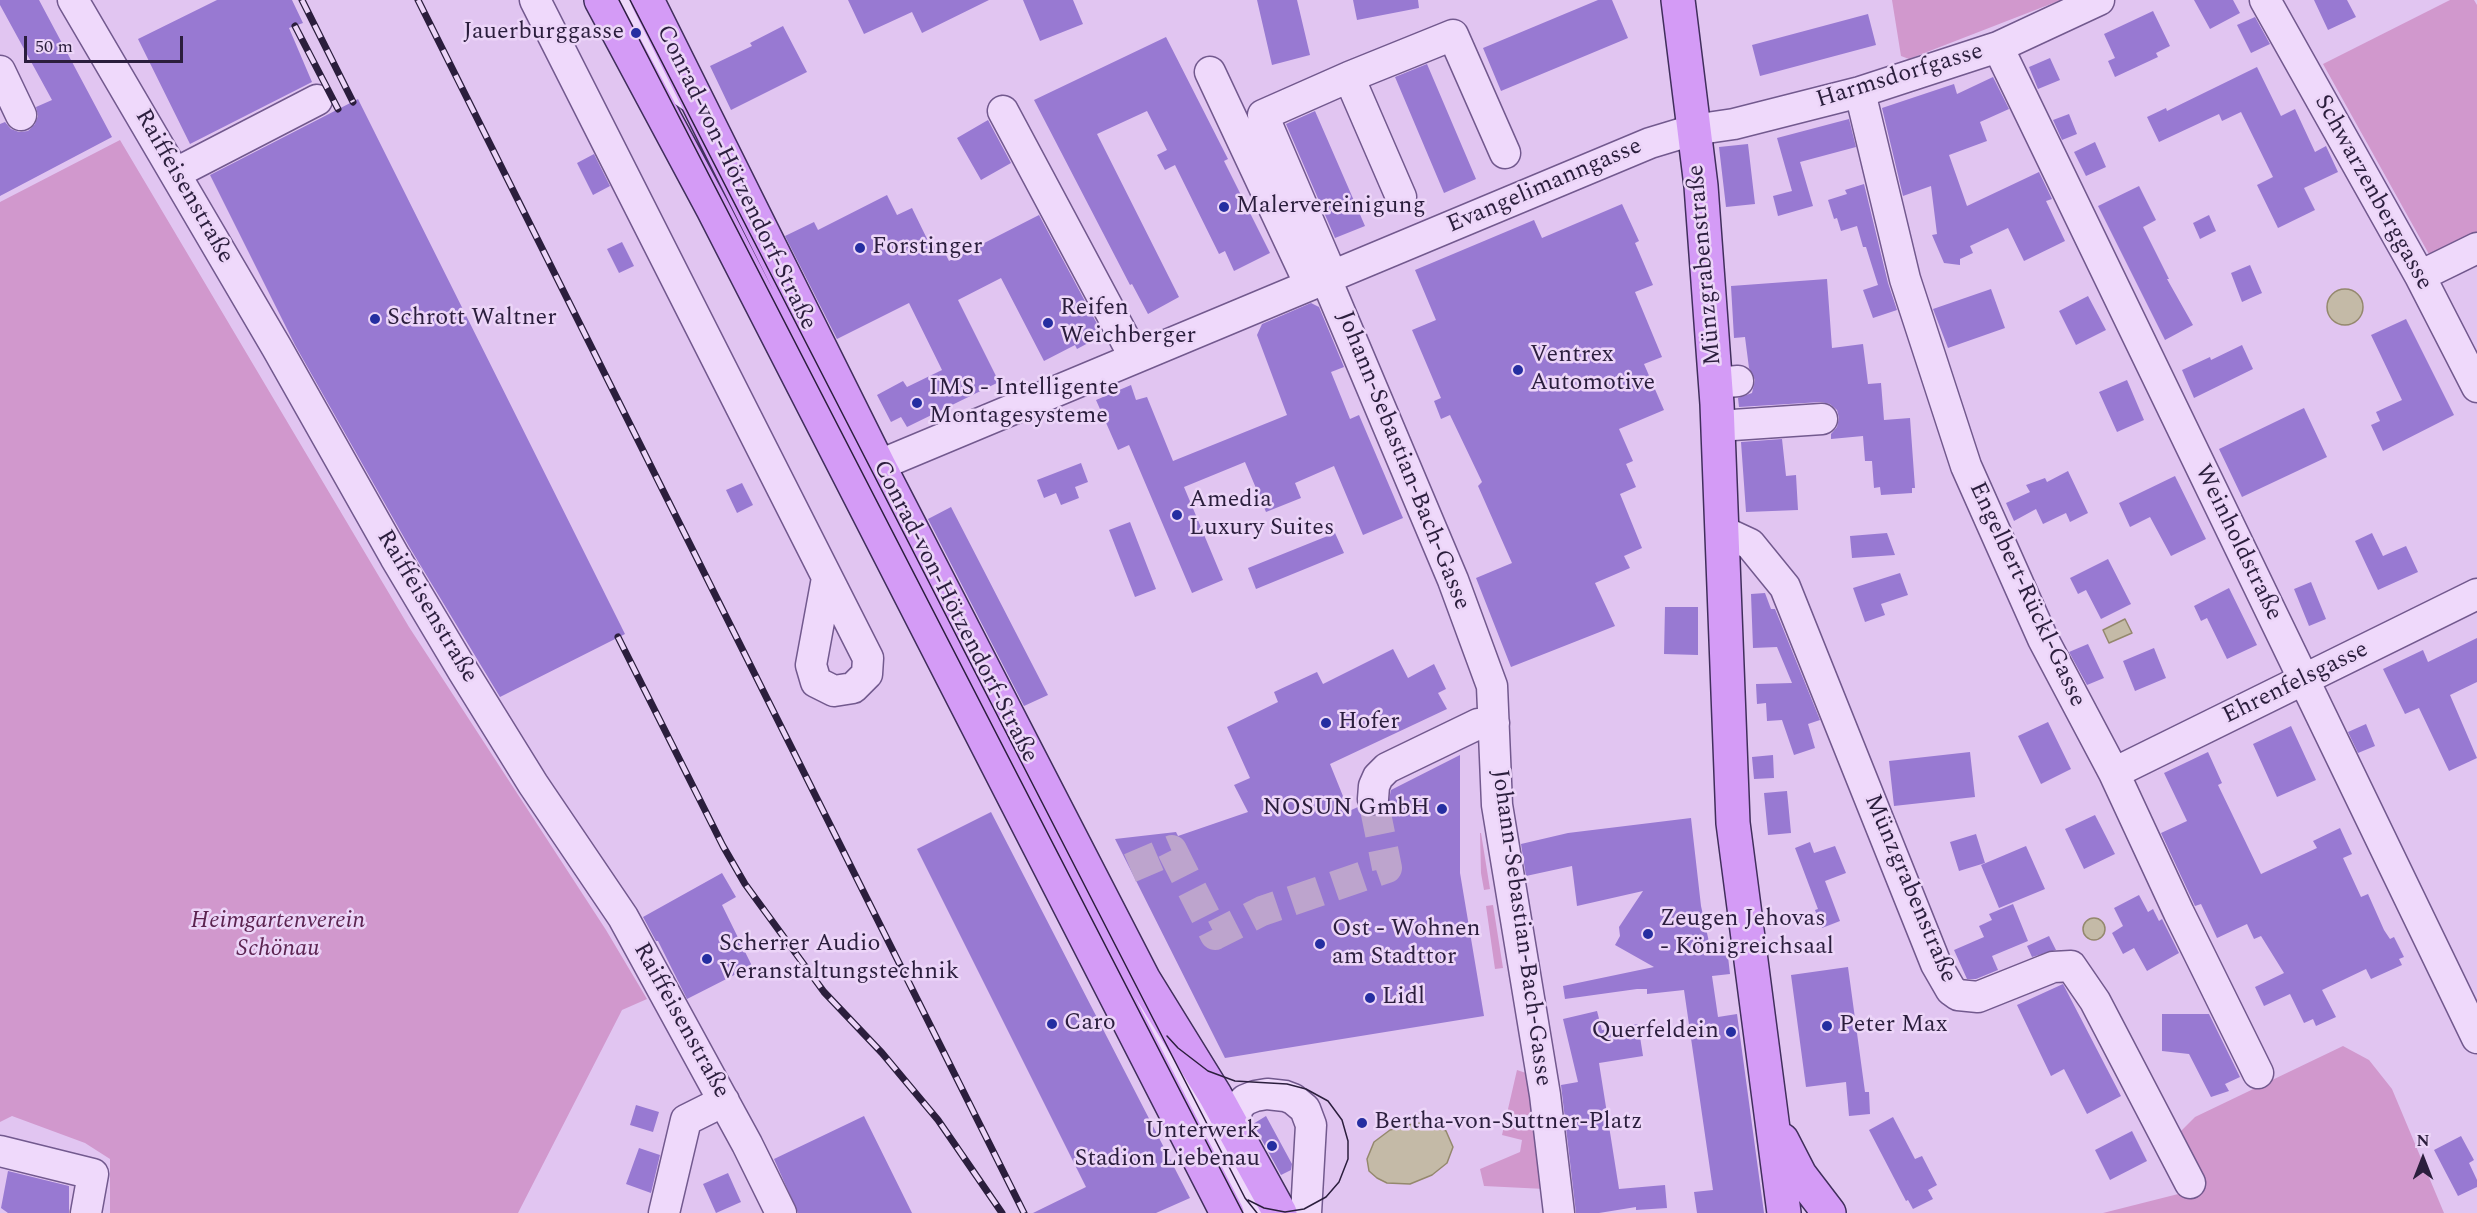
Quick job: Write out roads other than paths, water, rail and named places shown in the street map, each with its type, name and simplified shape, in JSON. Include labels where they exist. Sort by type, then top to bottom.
[{"type":"main road","name":"Conrad-von-Hötzendorf-Straße","points":[[601,0],[662,113],[866,473],[1144,980],[1215,1095],[1280,1213]]},
{"type":"main road","name":"Conrad-von-Hötzendorf-Straße","points":[[647,0],[696,100],[866,473],[1227,1213]]},
{"type":"main road","name":"Münzgrabenstraße","points":[[1678,0],[1727,382],[1718,426],[1732,823],[1784,1213]]},
{"type":"main road","points":[[1771,1120],[1800,1175],[1829,1213]]},
{"type":"street","name":"Raiffeisenstraße","points":[[73,0],[176,173],[395,557],[533,784],[623,917],[724,1101],[781,1213]]},
{"type":"street","points":[[535,0],[827,578]]},
{"type":"street","points":[[624,0],[665,79],[696,100]]},
{"type":"street","name":"Harmsdorfgasse","points":[[1693,130],[1740,122],[1860,92],[1898,70],[1998,47],[2099,0]]},
{"type":"street","name":"Schwarzenberggasse","points":[[2265,0],[2420,276],[2477,387]]},
{"type":"street","name":"Evangelimanngasse","points":[[1323,280],[1262,118],[1265,114],[1453,35],[1505,153]]},
{"type":"street","name":"Weinholdstraße","points":[[1998,47],[2477,1038]]},
{"type":"street","points":[[0,72],[21,115]]},
{"type":"street","points":[[1210,72],[1323,280]]},
{"type":"street","points":[[1349,77],[1401,197]]},
{"type":"street","points":[[662,113],[665,79]]},
{"type":"street","name":"Engelbert-Rückl-Gasse","points":[[1860,92],[1905,279],[1966,466],[2043,639],[2114,773],[2179,913],[2258,1073]]},
{"type":"street","points":[[176,173],[317,100]]},
{"type":"street","points":[[1003,111],[1135,358]]},
{"type":"street","name":"Evangelimanngasse","points":[[866,473],[1045,386],[1135,358],[1219,310],[1323,280],[1650,143],[1693,130]]},
{"type":"street","points":[[2420,276],[2477,248]]},
{"type":"street","name":"Johann-Sebastian-Bach-Gasse","points":[[1323,280],[1454,580],[1492,686],[1497,805],[1545,1095],[1559,1213]]},
{"type":"street","points":[[1718,426],[1822,419]]},
{"type":"street","name":"Münzgrabenstraße","points":[[1722,531],[1750,544],[1785,587],[1936,964],[1951,990],[1958,995],[1978,997],[2053,967],[2071,966],[2094,1001],[2190,1183]]},
{"type":"street","name":"Ehrenfelsgasse","points":[[2114,773],[2477,594]]},
{"type":"street","points":[[1373,799],[1374,786],[1378,777],[1387,768],[1478,724],[1494,723]]},
{"type":"street","points":[[1144,980],[1143,1012],[1233,1182],[1250,1201],[1274,1213]]},
{"type":"street","points":[[1236,1133],[1235,1120],[1239,1107],[1248,1098],[1267,1094],[1285,1096],[1305,1109],[1311,1125],[1306,1213]]},
{"type":"street","points":[[664,1213],[686,1120],[724,1101]]},
{"type":"street","points":[[0,1151],[93,1174],[86,1213]]},
{"type":"tunnel","points":[[1130,868],[1172,850],[1215,935],[1262,911],[1387,868],[1373,799]]},
{"type":"tram line","points":[[619,0],[1243,1213]]},
{"type":"tram line","points":[[630,0],[1245,1198],[1257,1213]]},
{"type":"tram line","points":[[1167,1036],[1178,1048],[1208,1071],[1235,1081],[1287,1084],[1306,1089],[1328,1101],[1342,1120],[1348,1141],[1348,1159],[1339,1182],[1326,1197],[1304,1209],[1285,1212],[1264,1208],[1248,1200]]},
{"type":"railway","points":[[302,0],[353,102]]},
{"type":"railway","points":[[418,0],[1024,1213]]},
{"type":"railway","points":[[295,26],[338,109]]},
{"type":"railway","points":[[618,637],[723,846],[745,884],[824,992],[882,1053],[938,1120],[1002,1213]]},
{"type":"place","name":"Jauerburggasse","points":[[636,33]]},
{"type":"place","name":"Malervereinigung","points":[[1224,207]]},
{"type":"place","name":"Forstinger","points":[[860,248]]},
{"type":"place","name":"Schrott Waltner","points":[[375,319]]},
{"type":"place","name":"Reifen Weichberger","points":[[1048,323]]},
{"type":"place","name":"Ventrex Automotive","points":[[1518,370]]},
{"type":"place","name":"IMS - Intelligente Montagesysteme","points":[[917,403]]},
{"type":"place","name":"Amedia Luxury Suites","points":[[1177,515]]},
{"type":"place","name":"Hofer","points":[[1326,723]]},
{"type":"place","name":"NOSUN GmbH","points":[[1442,809]]},
{"type":"place","name":"Zeugen Jehovas - Königreichsaal","points":[[1648,934]]},
{"type":"place","name":"Ost - Wohnen am Stadttor","points":[[1320,944]]},
{"type":"place","name":"Scherrer Audio Veranstaltungstechnik","points":[[707,959]]},
{"type":"place","name":"Lidl","points":[[1370,998]]},
{"type":"place","name":"Caro","points":[[1052,1024]]},
{"type":"place","name":"Peter Max","points":[[1827,1026]]},
{"type":"place","name":"Querfeldein","points":[[1731,1032]]},
{"type":"place","name":"Bertha-von-Suttner-Platz","points":[[1362,1123]]},
{"type":"place","name":"Unterwerk Stadion Liebenau","points":[[1272,1146]]},
{"type":"park label","name":"Heimgartenverein Schönau","points":[[278,936]]}]
